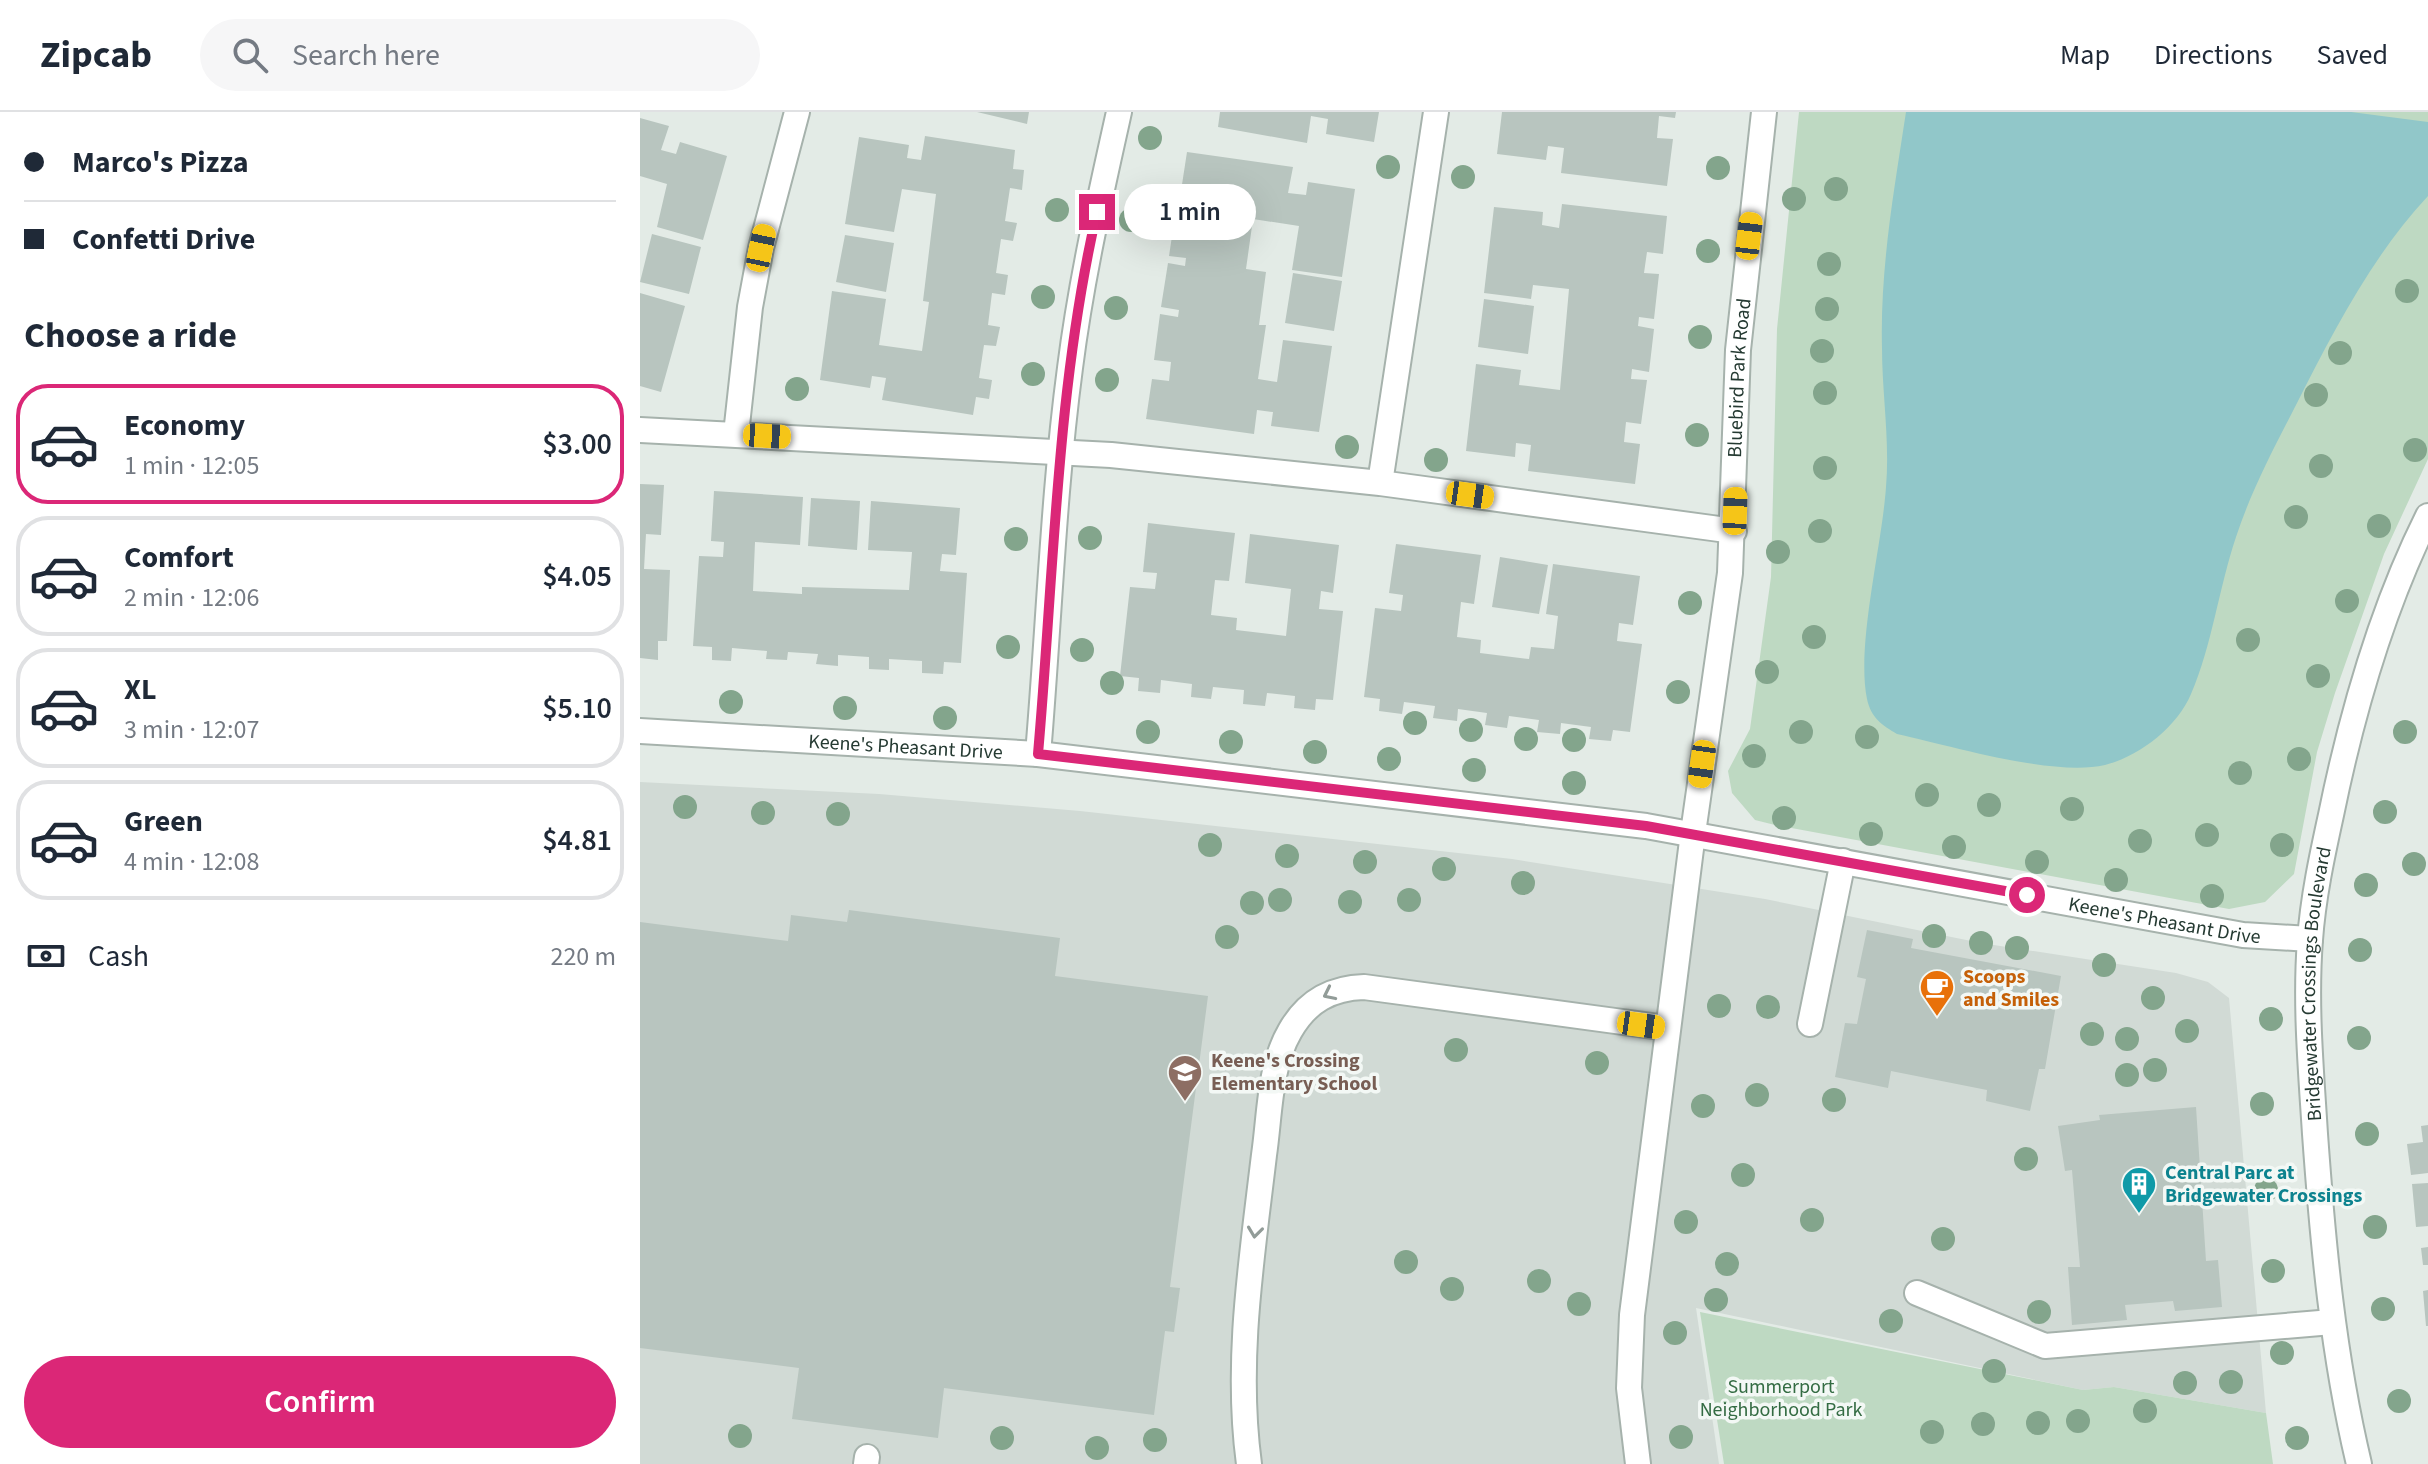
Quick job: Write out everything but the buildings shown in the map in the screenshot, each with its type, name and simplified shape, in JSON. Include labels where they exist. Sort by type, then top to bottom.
[{"type":"street","points":[[736,434],[750,307],[761,248],[797,112]]},
{"type":"street","points":[[1038,754],[1060,451],[1089,247],[1119,112]]},
{"type":"street","points":[[1380,483],[1436,112]]},
{"type":"street","name":"Bluebird Park Road","points":[[1638,1464],[1629,1388],[1630,1340],[1667,1028],[1734,531],[1738,350],[1764,112]]},
{"type":"street","points":[[640,430],[1060,451],[1380,483],[1734,531]]},
{"type":"street","name":"Bridgewater Crossings Boulevard","points":[[2359,1464],[2332,1322],[2322,1231],[2310,1052],[2310,939],[2335,793],[2364,679],[2400,576],[2428,516]]},
{"type":"street","name":"Keene's Pheasant Drive","points":[[640,731],[1038,754],[1693,833],[2243,935],[2310,939]]},
{"type":"street","points":[[1810,1024],[1843,861]]},
{"type":"street","points":[[1249,1464],[1244,1395],[1246,1317],[1273,1087],[1281,1050],[1304,1010],[1321,996],[1342,988],[1405,990],[1667,1028]]},
{"type":"street","points":[[1917,1293],[2045,1346],[2332,1322]]},
{"type":"shaded area","name":"Keene's Crossing Elementary School","points":[[640,782],[879,794],[1080,811],[1512,859],[1765,899],[1981,943],[2176,973],[2208,982],[2229,998],[2266,1413],[2114,1387],[2083,1390],[1696,1308],[1719,1464],[640,1464]]},
{"type":"green space","points":[[1799,112],[2428,112],[2428,459],[2384,554],[2335,693],[2317,752],[2294,874],[2265,902],[2229,909],[1775,825],[1755,820],[1732,793],[1728,771],[1750,729],[1771,577],[1777,329]]},
{"type":"green space","name":"Summerport Neighborhood Park","points":[[1700,1312],[2083,1390],[2114,1387],[2266,1413],[2273,1464],[1724,1464]]},
{"type":"water","points":[[1906,112],[2351,112],[2428,122],[2428,196],[2371,269],[2324,350],[2263,470],[2236,537],[2191,694],[2167,729],[2144,747],[2118,761],[2083,768],[2058,767],[1973,752],[1897,734],[1878,720],[1869,706],[1864,677],[1867,624],[1887,470],[1882,365],[1883,288]]},
{"type":"place","name":"Scoops and Smiles","points":[[1937,1018]]},
{"type":"place","name":"Keene's Crossing Elementary School","points":[[1185,1103]]},
{"type":"place","name":"Central Parc at Bridgewater Crossings","points":[[2139,1215]]},
{"type":"route","points":[[1097,212],[1077,320],[1060,451],[1038,754],[1646,826],[2027,895]]}]
